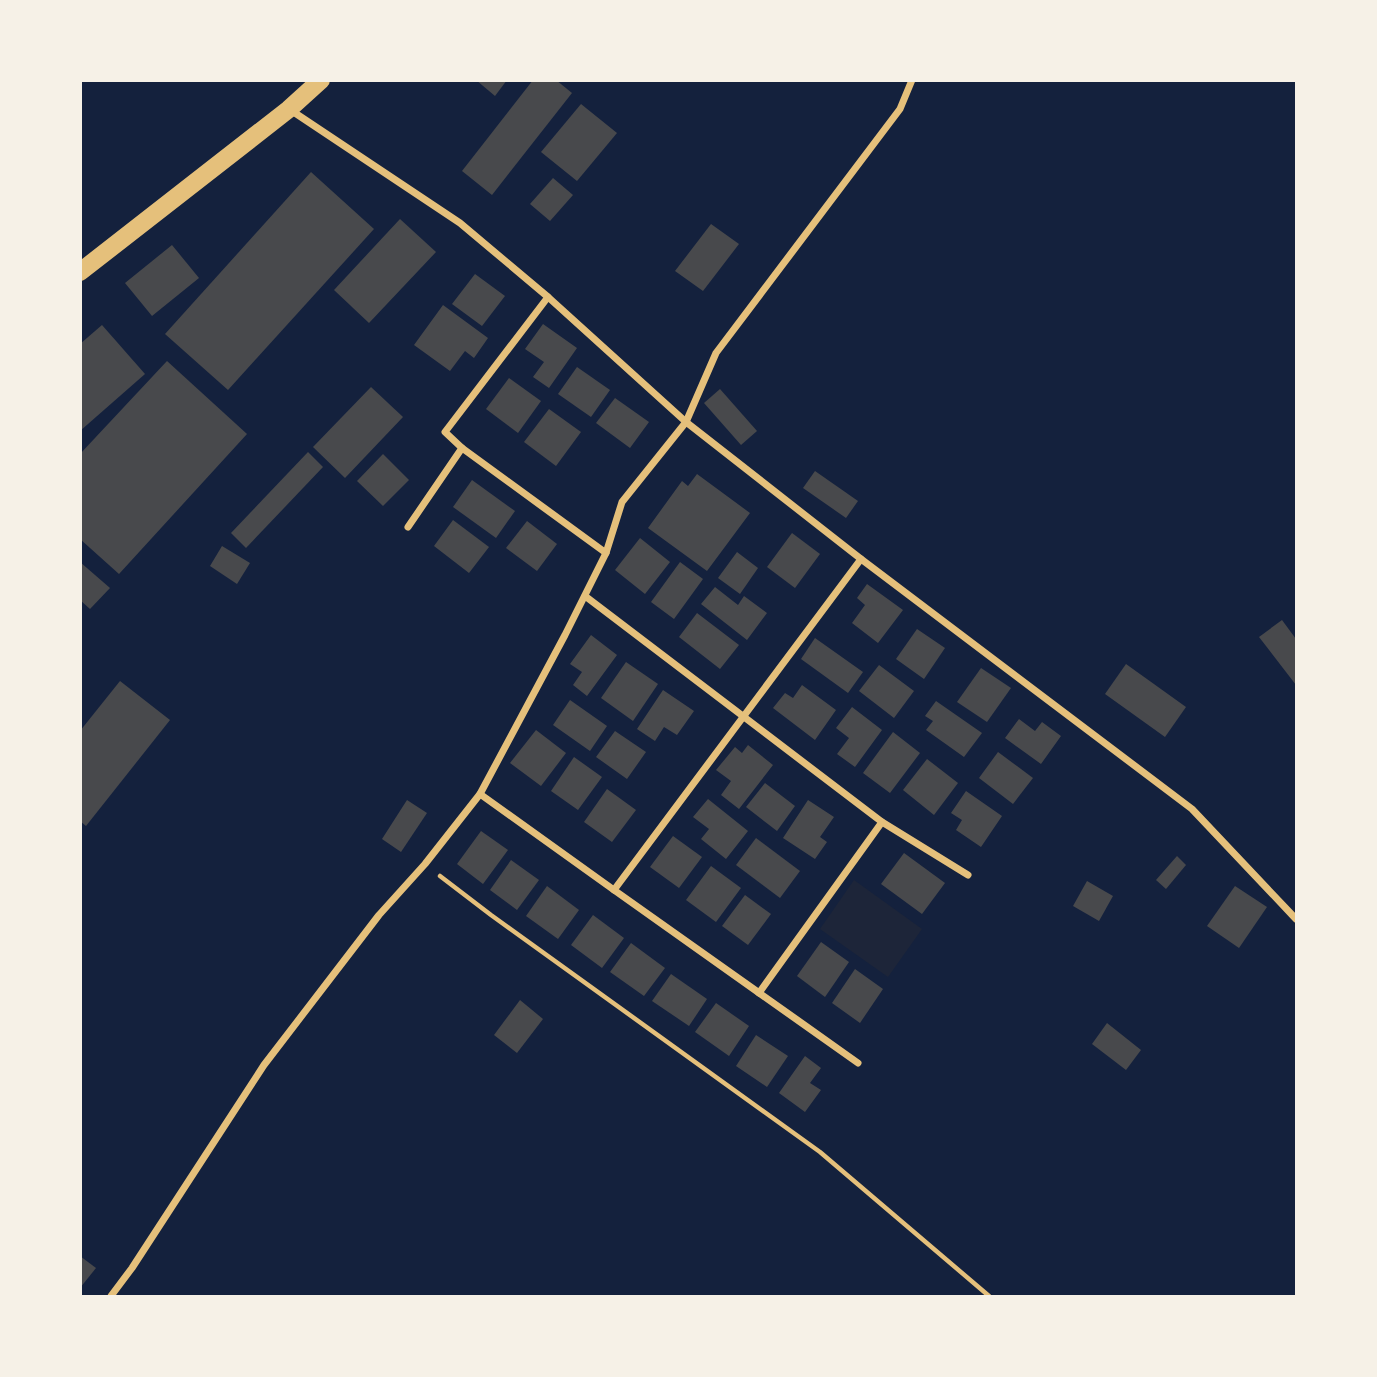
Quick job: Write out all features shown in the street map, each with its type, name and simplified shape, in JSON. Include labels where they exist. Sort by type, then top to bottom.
[{"type":"main road","points":[[80,272],[289,109],[321,80]]},
{"type":"street","points":[[111,1297],[264,1065],[379,915],[425,864],[480,794],[606,553],[622,502],[687,422],[716,353],[900,109],[912,80]]},
{"type":"street","points":[[289,109],[460,223],[687,422],[861,559],[1192,809],[1297,919]]},
{"type":"street","points":[[548,298],[446,432],[462,448],[606,553]]},
{"type":"street","points":[[408,527],[462,448]]},
{"type":"street","points":[[614,890],[861,559]]},
{"type":"street","points":[[584,596],[882,822],[968,875]]},
{"type":"street","points":[[480,794],[858,1063]]},
{"type":"street","points":[[759,993],[882,822]]},
{"type":"path","points":[[425,864],[491,915],[820,1152],[989,1297]]},
{"type":"shaded area","points":[[854,880],[922,929],[888,977],[820,929]]},
{"type":"building","points":[[476,80],[507,80],[495,96]]},
{"type":"building","points":[[533,80],[556,80],[572,93],[492,195],[462,171]]},
{"type":"building","points":[[581,104],[617,133],[577,181],[541,152]]},
{"type":"building","points":[[311,172],[374,229],[228,390],[165,334]]},
{"type":"building","points":[[553,178],[573,195],[550,221],[530,204]]},
{"type":"building","points":[[400,219],[436,252],[369,323],[334,290]]},
{"type":"building","points":[[711,224],[739,244],[703,291],[675,271]]},
{"type":"building","points":[[172,245],[199,278],[152,316],[125,283]]},
{"type":"building","points":[[475,274],[505,296],[482,326],[452,304]]},
{"type":"building","points":[[443,305],[488,338],[474,358],[465,351],[450,371],[414,345]]},
{"type":"building","points":[[543,324],[577,348],[549,388],[533,377],[544,362],[525,349]]},
{"type":"building","points":[[102,325],[145,374],[80,431],[80,344]]},
{"type":"building","points":[[167,361],[247,434],[119,574],[80,539],[80,454]]},
{"type":"building","points":[[577,367],[610,390],[591,417],[558,394]]},
{"type":"building","points":[[509,378],[541,401],[518,433],[486,409]]},
{"type":"building","points":[[371,387],[403,417],[345,478],[313,447]]},
{"type":"building","points":[[720,389],[757,431],[741,445],[704,403]]},
{"type":"building","points":[[615,398],[649,422],[630,448],[596,423]]},
{"type":"building","points":[[549,409],[581,432],[556,466],[524,442]]},
{"type":"building","points":[[308,452],[323,467],[246,548],[231,533]]},
{"type":"building","points":[[383,454],[409,480],[383,506],[357,481]]},
{"type":"building","points":[[815,471],[858,501],[846,518],[803,488]]},
{"type":"building","points":[[697,474],[750,513],[707,571],[648,528],[682,481],[688,486]]},
{"type":"building","points":[[472,480],[515,511],[496,538],[453,507]]},
{"type":"building","points":[[453,520],[489,547],[469,573],[434,546]]},
{"type":"building","points":[[527,521],[557,544],[537,571],[506,548]]},
{"type":"building","points":[[792,533],[820,554],[795,588],[767,567]]},
{"type":"building","points":[[640,538],[670,562],[645,594],[615,570]]},
{"type":"building","points":[[222,546],[250,563],[237,584],[210,566]]},
{"type":"building","points":[[737,552],[758,568],[740,594],[718,578]]},
{"type":"building","points":[[80,562],[110,588],[90,609],[80,600]]},
{"type":"building","points":[[680,562],[703,579],[674,619],[651,602]]},
{"type":"building","points":[[867,584],[903,610],[878,643],[852,623],[865,605],[857,598]]},
{"type":"building","points":[[715,587],[738,605],[744,596],[767,613],[747,640],[701,604]]},
{"type":"building","points":[[697,613],[739,645],[720,669],[679,637]]},
{"type":"building","points":[[1282,620],[1296,639],[1296,685],[1259,637]]},
{"type":"building","points":[[917,629],[945,648],[924,679],[896,659]]},
{"type":"building","points":[[591,635],[617,655],[587,696],[573,685],[582,672],[570,664]]},
{"type":"building","points":[[815,638],[863,672],[848,693],[801,659]]},
{"type":"building","points":[[626,662],[658,684],[633,721],[601,698]]},
{"type":"building","points":[[1126,664],[1186,707],[1165,737],[1105,694]]},
{"type":"building","points":[[879,665],[914,691],[894,718],[859,691]]},
{"type":"building","points":[[981,668],[1011,688],[987,722],[957,702]]},
{"type":"building","points":[[120,681],[170,720],[86,826],[80,821],[80,731]]},
{"type":"building","points":[[802,685],[836,710],[815,740],[773,708],[785,693],[793,698]]},
{"type":"building","points":[[663,690],[694,711],[677,735],[664,727],[655,741],[637,729]]},
{"type":"building","points":[[570,700],[607,726],[590,751],[553,725]]},
{"type":"building","points":[[936,701],[982,733],[964,757],[926,730],[933,721],[925,716]]},
{"type":"building","points":[[852,707],[882,730],[855,767],[837,754],[849,738],[836,728]]},
{"type":"building","points":[[1019,719],[1035,731],[1042,722],[1061,736],[1041,764],[1005,738]]},
{"type":"building","points":[[536,730],[566,753],[541,786],[510,763]]},
{"type":"building","points":[[615,731],[646,752],[627,779],[596,757]]},
{"type":"building","points":[[893,732],[920,753],[890,793],[863,773]]},
{"type":"building","points":[[748,745],[773,765],[739,809],[721,795],[731,781],[716,770],[735,747],[742,753]]},
{"type":"building","points":[[998,752],[1033,778],[1013,804],[979,778]]},
{"type":"building","points":[[574,757],[602,777],[578,810],[551,791]]},
{"type":"building","points":[[927,759],[958,783],[934,815],[903,790]]},
{"type":"building","points":[[765,783],[795,806],[777,831],[746,807]]},
{"type":"building","points":[[607,789],[636,810],[612,842],[584,822]]},
{"type":"building","points":[[966,791],[1002,816],[981,847],[956,830],[962,820],[951,813]]},
{"type":"building","points":[[708,799],[748,831],[726,859],[701,839],[709,829],[693,817]]},
{"type":"building","points":[[407,800],[427,813],[401,852],[382,839]]},
{"type":"building","points":[[808,800],[834,817],[820,837],[827,842],[815,859],[783,838]]},
{"type":"building","points":[[481,831],[508,850],[483,884],[457,864]]},
{"type":"building","points":[[673,836],[702,857],[679,888],[650,867]]},
{"type":"building","points":[[756,838],[800,871],[780,898],[736,865]]},
{"type":"building","points":[[904,853],[945,883],[922,914],[881,884]]},
{"type":"building","points":[[1177,856],[1186,865],[1166,889],[1156,880]]},
{"type":"building","points":[[511,860],[539,880],[517,910],[490,890]]},
{"type":"building","points":[[711,866],[741,888],[716,922],[686,900]]},
{"type":"building","points":[[1087,881],[1113,896],[1099,921],[1073,906]]},
{"type":"building","points":[[547,886],[579,910],[558,939],[526,916]]},
{"type":"building","points":[[1235,886],[1267,907],[1239,948],[1207,926]]},
{"type":"building","points":[[745,895],[771,914],[748,945],[722,926]]},
{"type":"building","points":[[593,915],[624,938],[602,968],[571,945]]},
{"type":"building","points":[[821,942],[849,962],[825,997],[797,976]]},
{"type":"building","points":[[631,943],[665,968],[644,996],[610,972]]},
{"type":"building","points":[[855,969],[883,989],[860,1023],[832,1003]]},
{"type":"building","points":[[671,974],[707,999],[689,1026],[652,1001]]},
{"type":"building","points":[[520,1000],[543,1019],[517,1053],[494,1035]]},
{"type":"building","points":[[716,1003],[749,1026],[729,1056],[695,1032]]},
{"type":"building","points":[[1107,1023],[1141,1050],[1126,1070],[1092,1044]]},
{"type":"building","points":[[756,1035],[788,1056],[767,1087],[736,1066]]},
{"type":"building","points":[[805,1056],[821,1068],[810,1083],[821,1090],[805,1112],[779,1093]]},
{"type":"building","points":[[80,1256],[96,1268],[80,1288]]}]
